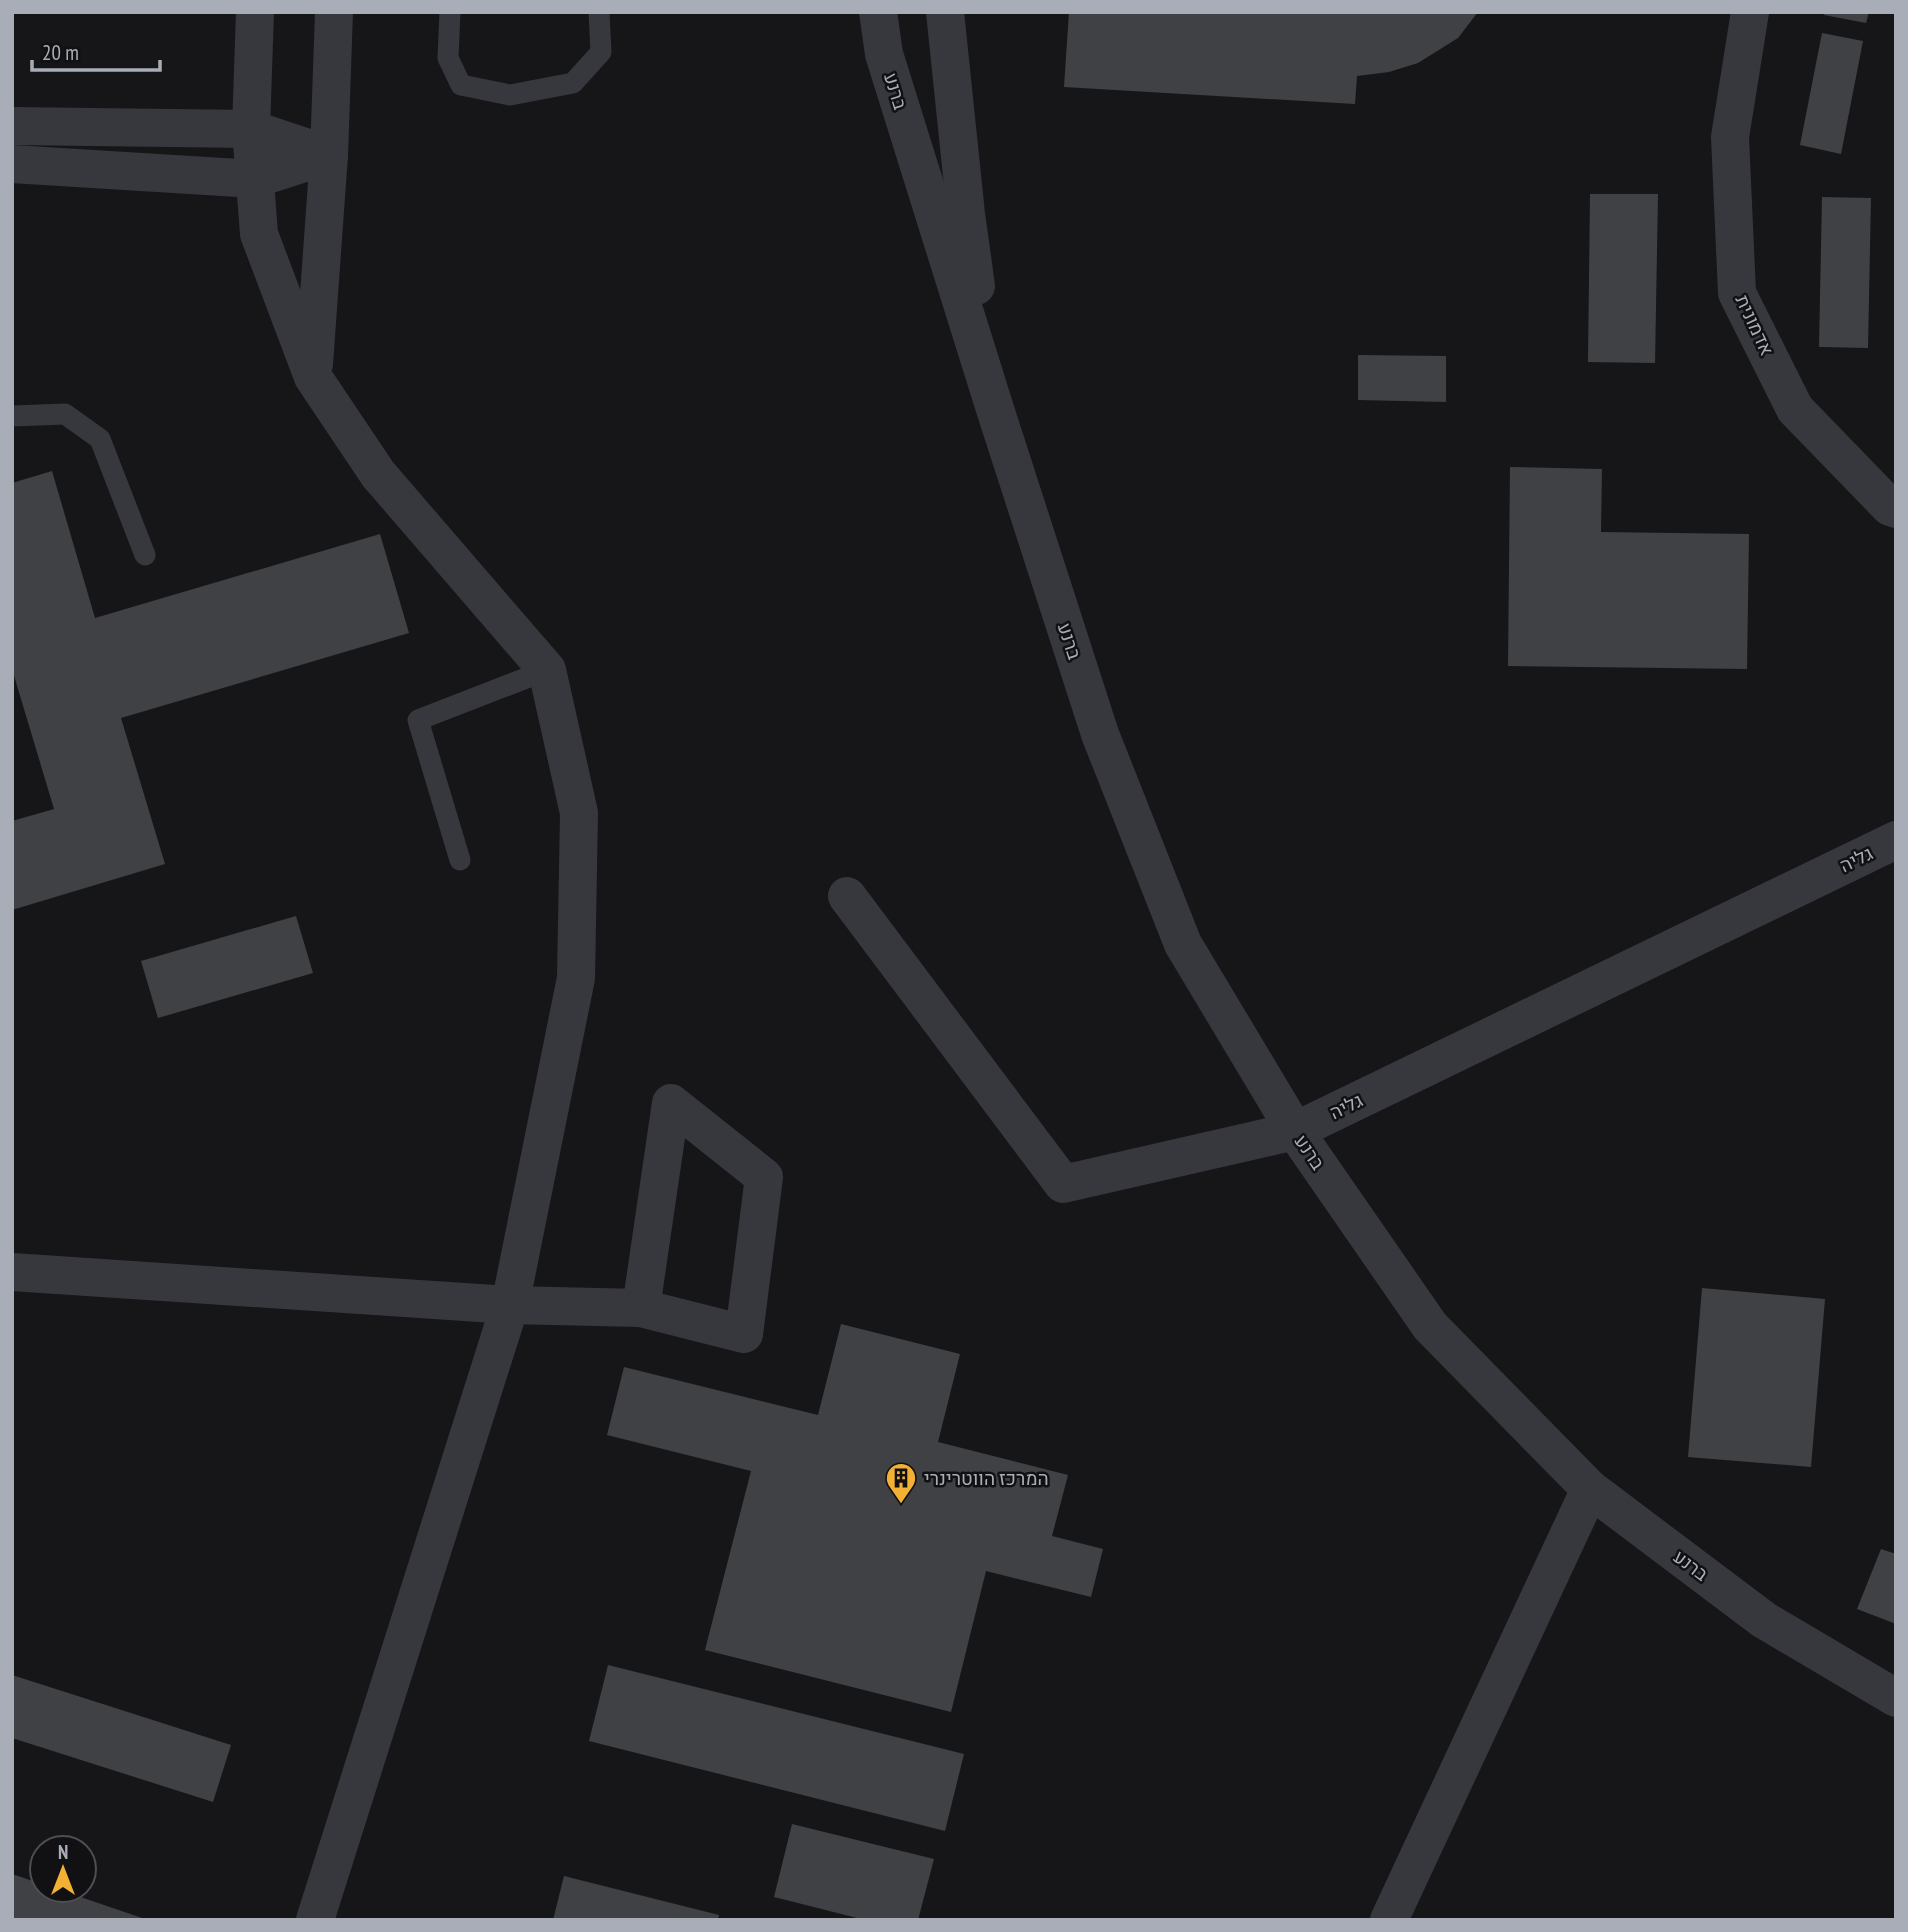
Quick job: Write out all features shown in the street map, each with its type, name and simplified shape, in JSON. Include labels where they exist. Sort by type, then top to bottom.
[{"type":"street","points":[[255,12],[251,129],[259,234],[313,377],[378,474],[547,670],[579,813],[576,978],[510,1305],[315,1920]]},
{"type":"street","points":[[313,377],[329,155],[334,12]]},
{"type":"street","name":"ברנע","points":[[878,12],[884,54],[1100,734],[1183,944],[1295,1131],[1430,1326],[1590,1489],[1764,1620],[1896,1698]]},
{"type":"street","name":"ברנע","points":[[945,12],[966,214],[995,409]]},
{"type":"street","name":"אדמונית","points":[[1750,12],[1730,137],[1737,293],[1796,409],[1890,507],[1896,509]]},
{"type":"street","points":[[12,125],[251,129],[329,155]]},
{"type":"street","points":[[12,164],[255,179],[329,155]]},
{"type":"street","name":"גליה","points":[[847,897],[1063,1184],[1295,1131],[1896,840]]},
{"type":"street","points":[[12,1272],[510,1305],[641,1308],[744,1334],[764,1177],[671,1103],[641,1308]]},
{"type":"street","points":[[1389,1920],[1590,1489]]},
{"type":"lane","points":[[450,12],[448,58],[461,85],[510,95],[573,83],[601,52],[599,12]]},
{"type":"lane","points":[[12,416],[65,414],[100,439],[145,555]]},
{"type":"lane","points":[[460,860],[418,720],[547,670]]},
{"type":"building","points":[[1069,12],[1478,12],[1458,38],[1418,63],[1389,72],[1357,76],[1355,104],[1064,87]]},
{"type":"building","points":[[1824,12],[1869,12],[1866,23],[1824,15]]},
{"type":"building","points":[[1822,33],[1863,41],[1841,154],[1800,145]]},
{"type":"building","points":[[1590,194],[1658,194],[1655,363],[1588,362]]},
{"type":"building","points":[[1822,197],[1871,198],[1868,348],[1819,347]]},
{"type":"building","points":[[1358,355],[1446,356],[1446,402],[1358,400]]},
{"type":"building","points":[[1510,467],[1602,469],[1601,532],[1749,534],[1747,669],[1508,666]]},
{"type":"building","points":[[52,471],[95,618],[380,534],[409,633],[121,718],[165,864],[12,910],[12,821],[54,809],[12,669],[12,483]]},
{"type":"building","points":[[296,916],[313,973],[158,1018],[141,961]]},
{"type":"building","points":[[1702,1288],[1825,1299],[1811,1467],[1688,1457]]},
{"type":"building","name":"המרכז הווטרינרי","points":[[841,1324],[960,1354],[938,1442],[1068,1475],[1052,1536],[1103,1549],[1091,1597],[986,1571],[951,1712],[705,1650],[751,1471],[607,1435],[624,1367],[818,1415]]},
{"type":"building","points":[[1881,1549],[1896,1554],[1896,1624],[1857,1609]]},
{"type":"building","points":[[608,1665],[964,1754],[945,1831],[589,1741]]},
{"type":"building","points":[[12,1675],[231,1745],[213,1802],[12,1738]]},
{"type":"building","points":[[792,1824],[934,1859],[918,1920],[865,1920],[774,1897]]},
{"type":"building","points":[[12,1874],[28,1879],[28,1904],[98,1903],[148,1920],[12,1920]]},
{"type":"building","points":[[564,1876],[719,1915],[718,1920],[553,1920]]},
{"type":"place","name":"המרכז הווטרינרי","points":[[901,1505]]}]
